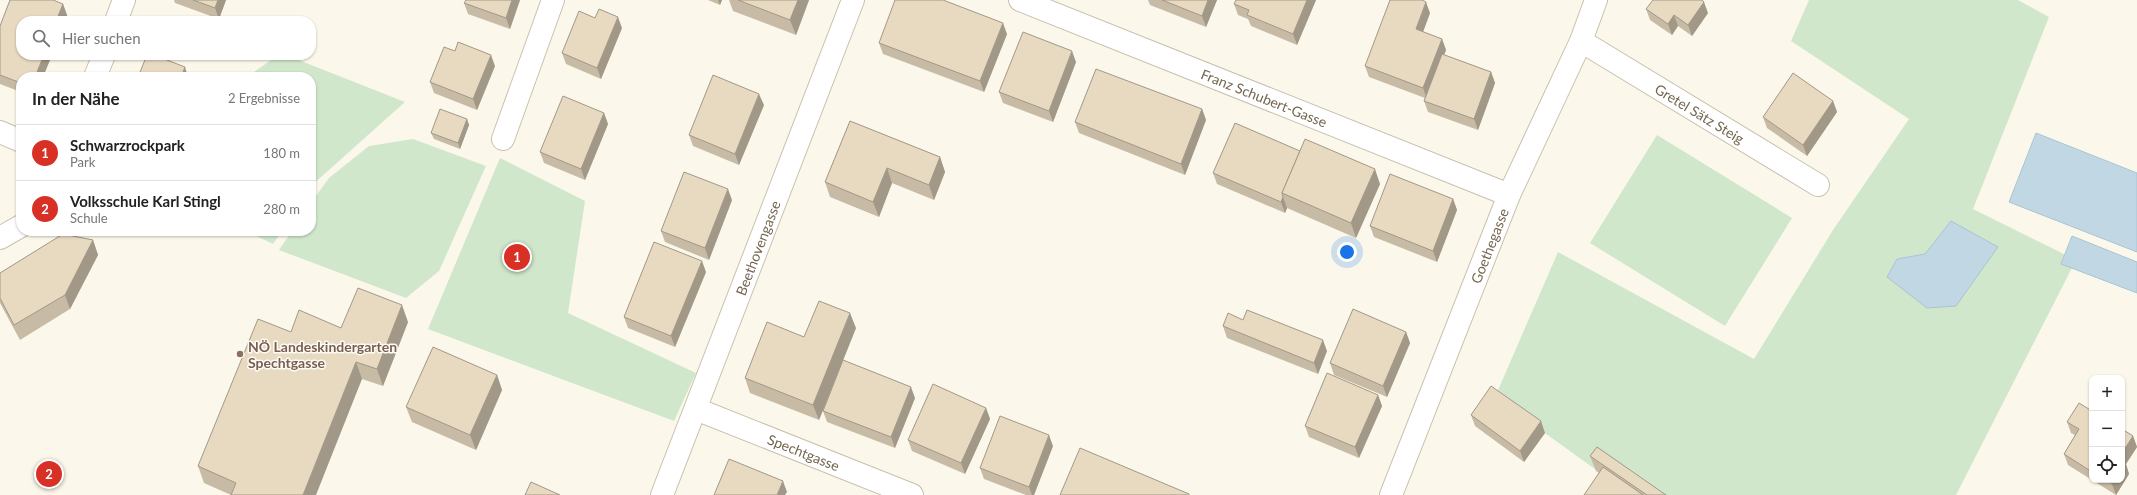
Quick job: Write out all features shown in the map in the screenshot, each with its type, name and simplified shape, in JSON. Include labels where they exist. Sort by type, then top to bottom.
[{"type":"street","points":[[118,16],[124,0]]},
{"type":"street","points":[[503,139],[553,0]]},
{"type":"street","name":"Beethovengasse","points":[[662,495],[853,0]]},
{"type":"street","name":"Franz Schubert-Gasse","points":[[1020,0],[1509,195]]},
{"type":"street","name":"Goethegasse","points":[[1391,495],[1509,195],[1581,41],[1596,0]]},
{"type":"street","name":"Gretel Sätz Steig","points":[[1581,41],[1818,185]]},
{"type":"street","points":[[97,72],[102,60]]},
{"type":"street","points":[[0,132],[16,139]]},
{"type":"street","points":[[0,238],[16,229]]},
{"type":"street","name":"Spechtgasse","points":[[696,409],[912,495]]},
{"type":"green space","points":[[1809,0],[2018,0],[2049,17],[1973,209],[2076,260],[1956,495],[1631,495],[1495,397],[1558,252],[1754,359],[1833,230],[1909,119],[1791,41]]},
{"type":"green space","points":[[271,60],[299,60],[405,102],[316,182],[316,72],[254,72]]},
{"type":"green space","points":[[1657,135],[1792,218],[1725,326],[1590,243]]},
{"type":"green space","points":[[413,139],[486,166],[439,271],[406,298],[279,250],[289,236],[316,236],[316,196],[329,178],[369,146]]},
{"type":"green space","points":[[500,158],[585,201],[568,313],[696,373],[674,421],[428,329]]},
{"type":"green space","points":[[256,236],[279,236],[273,244]]},
{"type":"water","points":[[2036,133],[2137,173],[2137,252],[2009,202]]},
{"type":"water","points":[[1951,221],[1998,247],[1956,306],[1927,308],[1887,277],[1897,259],[1925,254]]},
{"type":"water","points":[[2072,236],[2137,262],[2137,293],[2061,264]]},
{"type":"building","points":[[10,0],[53,0],[63,4],[58,16],[16,16],[16,60],[42,60],[37,72],[16,72],[16,81],[0,75],[0,26]]},
{"type":"building","points":[[193,0],[218,0],[215,8]]},
{"type":"building","points":[[466,0],[512,0],[506,18],[464,3]]},
{"type":"building","points":[[738,0],[798,0],[790,20]]},
{"type":"building","points":[[895,0],[943,0],[1003,23],[980,81],[879,43]]},
{"type":"building","points":[[1162,0],[1208,0],[1202,16]]},
{"type":"building","points":[[1236,0],[1307,0],[1293,34],[1247,15],[1249,10],[1234,4]]},
{"type":"building","points":[[1390,0],[1422,0],[1426,2],[1416,29],[1442,39],[1423,88],[1365,66]]},
{"type":"building","points":[[1653,0],[1702,0],[1704,2],[1688,25],[1674,15],[1668,24],[1646,9]]},
{"type":"building","points":[[599,9],[618,17],[597,68],[562,53],[579,11],[595,18]]},
{"type":"building","points":[[1023,32],[1072,51],[1049,111],[999,92]]},
{"type":"building","points":[[458,42],[491,55],[473,99],[430,82],[444,47],[455,51]]},
{"type":"building","points":[[1442,54],[1491,72],[1474,119],[1424,101]]},
{"type":"building","points":[[145,60],[167,60],[185,67],[183,72],[140,72]]},
{"type":"building","points":[[1096,69],[1202,109],[1181,164],[1075,122]]},
{"type":"building","points":[[1793,73],[1833,101],[1803,145],[1763,117]]},
{"type":"building","points":[[713,75],[759,94],[735,154],[689,135]]},
{"type":"building","points":[[563,96],[604,113],[581,169],[540,152]]},
{"type":"building","points":[[440,109],[467,119],[458,143],[431,133]]},
{"type":"building","points":[[850,121],[940,157],[929,185],[887,168],[873,202],[825,182]]},
{"type":"building","points":[[1235,123],[1300,151],[1282,193],[1283,197],[1281,202],[1213,173]]},
{"type":"building","points":[[1305,139],[1375,169],[1351,223],[1282,193]]},
{"type":"building","points":[[684,172],[728,189],[705,248],[661,231]]},
{"type":"building","points":[[1390,174],[1453,199],[1433,251],[1370,226]]},
{"type":"building","points":[[60,236],[73,236],[93,240],[65,295],[14,325],[0,298],[0,273]]},
{"type":"building","points":[[654,242],[702,261],[671,336],[624,317]]},
{"type":"building","points":[[358,288],[402,305],[377,369],[356,362],[303,495],[231,495],[236,483],[198,466],[258,319],[291,332],[299,310],[341,328]]},
{"type":"building","points":[[819,301],[850,313],[813,405],[745,378],[767,322],[804,337]]},
{"type":"building","points":[[1353,309],[1406,332],[1383,386],[1330,363]]},
{"type":"building","points":[[1247,310],[1323,340],[1314,363],[1223,326],[1228,313],[1243,320]]},
{"type":"building","points":[[433,347],[497,375],[470,435],[406,407]]},
{"type":"building","points":[[843,360],[911,387],[891,437],[823,411]]},
{"type":"building","points":[[1327,373],[1378,395],[1355,447],[1305,426]]},
{"type":"building","points":[[933,384],[986,408],[961,463],[908,440]]},
{"type":"building","points":[[1491,386],[1541,421],[1520,451],[1471,415]]},
{"type":"building","points":[[2079,403],[2089,409],[2089,470],[2064,454],[2079,429],[2067,422]]},
{"type":"building","points":[[1000,416],[1049,435],[1029,487],[980,468]]},
{"type":"building","points":[[2125,431],[2133,436],[2125,448]]},
{"type":"building","points":[[1597,447],[1666,495],[1647,495],[1590,456]]},
{"type":"building","points":[[1080,448],[1189,494],[1189,495],[1060,495]]},
{"type":"building","points":[[729,459],[783,481],[777,495],[714,495]]},
{"type":"building","points":[[1603,467],[1643,495],[1584,495]]},
{"type":"building","points":[[531,482],[560,495],[525,495]]},
{"type":"place","name":"Schwarzrockpark","points":[[517,257]]},
{"type":"place","name":"NÖ Landeskindergarten Spechtgasse","points":[[240,354]]},
{"type":"place","name":"Volksschule Karl Stingl","points":[[49,474]]}]
